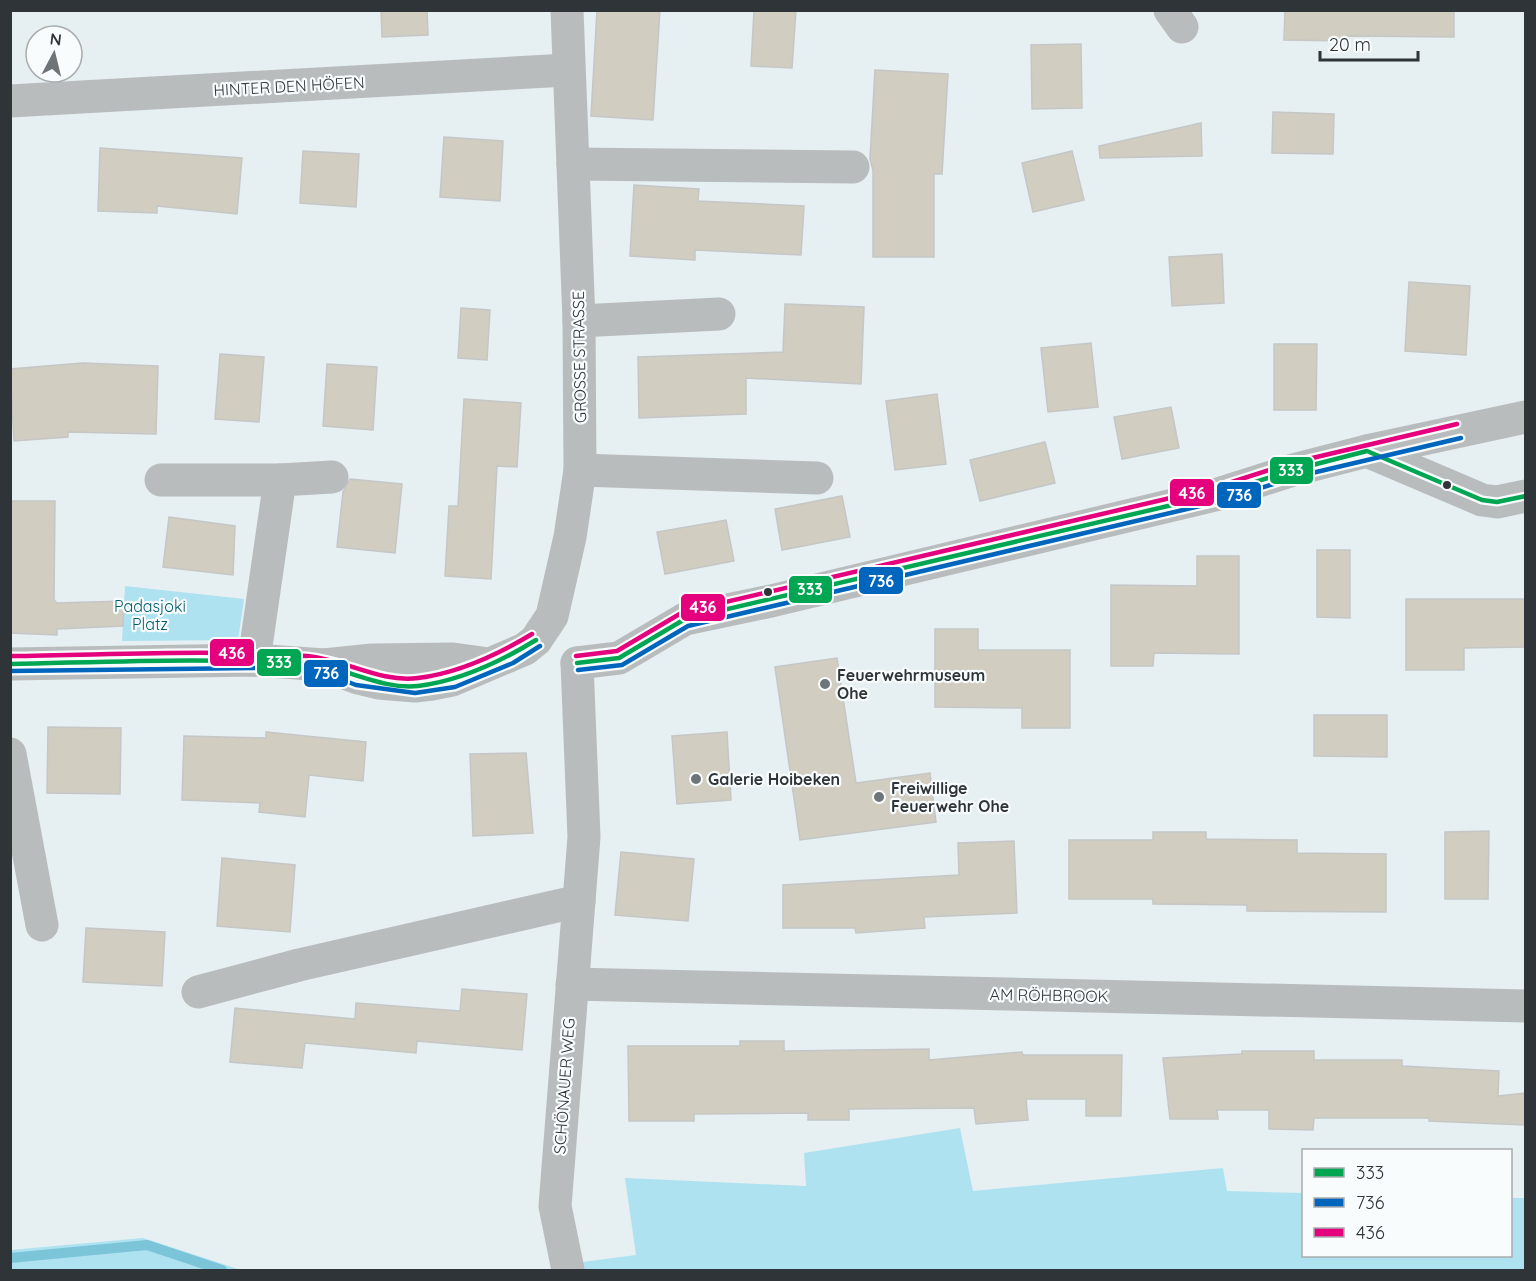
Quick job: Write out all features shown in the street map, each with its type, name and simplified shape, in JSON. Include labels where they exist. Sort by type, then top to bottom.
[{"type":"street","name":"GROSSE STRASSE","points":[[10,663],[254,660],[324,665],[372,660],[453,659],[486,664],[510,656],[537,640],[552,616],[558,595],[580,470],[579,321],[567,70],[567,10]]},
{"type":"street","name":"HINTER DEN HÖFEN","points":[[10,101],[567,70]]},
{"type":"street","points":[[573,164],[853,167]]},
{"type":"street","points":[[579,321],[719,314]]},
{"type":"street","points":[[537,640],[577,663],[619,658],[685,619],[771,601],[1215,495],[1293,470],[1367,451],[1524,422]]},
{"type":"street","points":[[1367,451],[1482,500],[1497,502],[1526,496]]},
{"type":"street","points":[[580,470],[817,478]]},
{"type":"street","points":[[161,480],[280,480],[332,477]]},
{"type":"street","points":[[254,660],[280,480]]},
{"type":"street","name":"SCHÖNAUER WEG","points":[[568,1270],[555,1206],[579,901],[584,797],[577,663]]},
{"type":"street","points":[[10,754],[42,924]]},
{"type":"street","points":[[198,992],[299,965],[579,901]]},
{"type":"street","name":"AM RÖHBROOK","points":[[572,984],[1526,1006]]},
{"type":"green space","name":"Padasjoki Platz","points":[[125,586],[244,599],[238,640],[122,641]]},
{"type":"green space","points":[[960,1128],[973,1191],[1223,1168],[1227,1191],[1302,1193],[1302,1257],[1512,1257],[1512,1198],[1525,1198],[1525,1270],[568,1270],[567,1264],[636,1255],[625,1178],[806,1186],[804,1153]]},
{"type":"green space","points":[[143,1238],[241,1270],[11,1270],[11,1250]]},
{"type":"building","points":[[381,10],[427,10],[428,35],[382,37]]},
{"type":"building","points":[[597,10],[660,10],[653,120],[591,116]]},
{"type":"building","points":[[754,10],[796,10],[792,68],[751,66]]},
{"type":"building","points":[[1285,10],[1454,10],[1454,37],[1345,36],[1345,41],[1284,40]]},
{"type":"building","points":[[1081,44],[1082,108],[1032,109],[1031,45]]},
{"type":"building","points":[[875,70],[948,74],[942,174],[934,174],[934,257],[873,257],[873,170],[870,159]]},
{"type":"building","points":[[1273,112],[1334,114],[1333,154],[1272,153]]},
{"type":"building","points":[[1201,123],[1202,156],[1100,158],[1099,146]]},
{"type":"building","points":[[444,137],[503,141],[500,201],[440,197]]},
{"type":"building","points":[[100,148],[242,158],[237,214],[157,206],[157,213],[98,211]]},
{"type":"building","points":[[303,151],[359,154],[356,207],[300,203]]},
{"type":"building","points":[[1072,151],[1084,200],[1033,212],[1022,163]]},
{"type":"building","points":[[634,185],[699,189],[698,201],[804,206],[801,255],[695,250],[695,260],[630,256]]},
{"type":"building","points":[[1222,254],[1224,303],[1172,306],[1169,257]]},
{"type":"building","points":[[1409,282],[1470,286],[1466,355],[1405,351]]},
{"type":"building","points":[[785,304],[864,307],[861,384],[746,378],[746,414],[639,418],[638,357],[783,352]]},
{"type":"building","points":[[461,308],[490,310],[487,360],[458,358]]},
{"type":"building","points":[[1091,343],[1098,407],[1048,412],[1041,348]]},
{"type":"building","points":[[1274,344],[1317,344],[1316,410],[1274,410]]},
{"type":"building","points":[[220,354],[264,357],[259,422],[215,419]]},
{"type":"building","points":[[83,363],[158,366],[156,434],[68,432],[68,437],[14,441],[10,369]]},
{"type":"building","points":[[327,364],[377,367],[373,430],[323,426]]},
{"type":"building","points":[[937,394],[946,464],[895,470],[886,401]]},
{"type":"building","points":[[464,399],[521,403],[517,467],[497,466],[491,579],[445,576],[449,506],[458,506]]},
{"type":"building","points":[[1171,407],[1179,448],[1122,459],[1114,417]]},
{"type":"building","points":[[1045,442],[1055,483],[980,501],[970,460]]},
{"type":"building","points":[[350,479],[402,484],[395,553],[337,547],[343,492]]},
{"type":"building","points":[[842,496],[850,537],[782,550],[775,509]]},
{"type":"building","points":[[10,501],[55,501],[54,600],[57,603],[124,601],[123,626],[57,629],[57,635],[10,633]]},
{"type":"building","points":[[169,517],[235,526],[233,575],[163,567]]},
{"type":"building","points":[[726,520],[734,561],[665,574],[657,532]]},
{"type":"building","points":[[1317,550],[1350,550],[1350,618],[1317,617]]},
{"type":"building","points":[[1197,556],[1239,556],[1239,654],[1154,653],[1153,666],[1111,666],[1111,585],[1197,586]]},
{"type":"building","points":[[1406,599],[1526,599],[1526,647],[1464,648],[1464,670],[1406,670]]},
{"type":"building","points":[[935,629],[978,629],[978,650],[1070,650],[1070,728],[1022,728],[1022,708],[935,707]]},
{"type":"building","points":[[837,658],[856,783],[930,773],[936,822],[800,840],[775,667]]},
{"type":"building","points":[[1314,715],[1387,715],[1387,757],[1314,756]]},
{"type":"building","points":[[48,727],[121,728],[120,794],[47,793]]},
{"type":"building","points":[[266,732],[366,742],[363,781],[309,775],[305,817],[259,812],[260,803],[182,800],[184,736],[266,738]]},
{"type":"building","points":[[727,732],[731,800],[677,804],[672,736]]},
{"type":"building","points":[[526,753],[533,833],[473,836],[470,754]]},
{"type":"building","points":[[1489,831],[1488,899],[1445,899],[1445,832]]},
{"type":"building","points":[[1153,832],[1206,832],[1206,839],[1297,840],[1297,853],[1386,854],[1386,912],[1247,911],[1247,905],[1153,904],[1153,899],[1069,899],[1069,840],[1153,840]]},
{"type":"building","points":[[1014,841],[1017,913],[924,917],[925,928],[856,933],[855,928],[783,928],[783,885],[959,875],[958,843]]},
{"type":"building","points":[[621,852],[694,859],[688,921],[615,915]]},
{"type":"building","points":[[222,858],[295,865],[290,932],[217,926]]},
{"type":"building","points":[[86,928],[165,932],[162,986],[83,982]]},
{"type":"building","points":[[462,989],[527,994],[522,1050],[417,1041],[416,1053],[305,1043],[302,1068],[230,1062],[235,1008],[355,1019],[356,1003],[460,1011]]},
{"type":"building","points":[[740,1041],[784,1041],[784,1051],[929,1049],[929,1060],[1022,1052],[1023,1055],[1122,1055],[1121,1116],[1086,1116],[1086,1099],[1026,1099],[1028,1120],[976,1124],[974,1108],[849,1109],[849,1120],[808,1120],[808,1113],[694,1114],[694,1121],[629,1121],[628,1046],[740,1046]]},
{"type":"building","points":[[1242,1051],[1314,1051],[1314,1060],[1402,1060],[1402,1066],[1499,1071],[1498,1096],[1526,1093],[1526,1125],[1429,1121],[1429,1118],[1314,1118],[1313,1130],[1269,1129],[1269,1110],[1217,1110],[1218,1119],[1170,1119],[1163,1058],[1242,1054]]},
{"type":"waterway","points":[[10,1258],[147,1245],[222,1270]]},
{"type":"transit line","name":"436","points":[[576,656],[617,651],[683,612],[1213,488],[1291,463],[1457,424]]},
{"type":"transit line","name":"736","points":[[578,670],[622,665],[688,626],[1217,502],[1295,477],[1461,438]]},
{"type":"transit line","name":"333","points":[[577,663],[619,658],[685,619],[1215,495],[1293,470],[1367,451],[1482,500],[1497,502],[1526,496]]},
{"type":"transit line","name":"436","points":[[10,656],[196,653],[307,656],[404,679],[433,676],[463,667],[491,656],[532,634]]},
{"type":"transit line","name":"333","points":[[10,664],[159,661],[270,662],[321,666],[390,685],[418,686],[464,675],[508,656],[536,640]]},
{"type":"transit line","name":"736","points":[[10,671],[254,668],[322,672],[356,685],[415,693],[455,687],[513,663],[540,646]]},
{"type":"place","name":"Feuerwehrmuseum Ohe","points":[[825,684]]},
{"type":"place","name":"Galerie Hoibeken","points":[[696,779]]},
{"type":"place","name":"Freiwillige Feuerwehr Ohe","points":[[879,797]]}]
